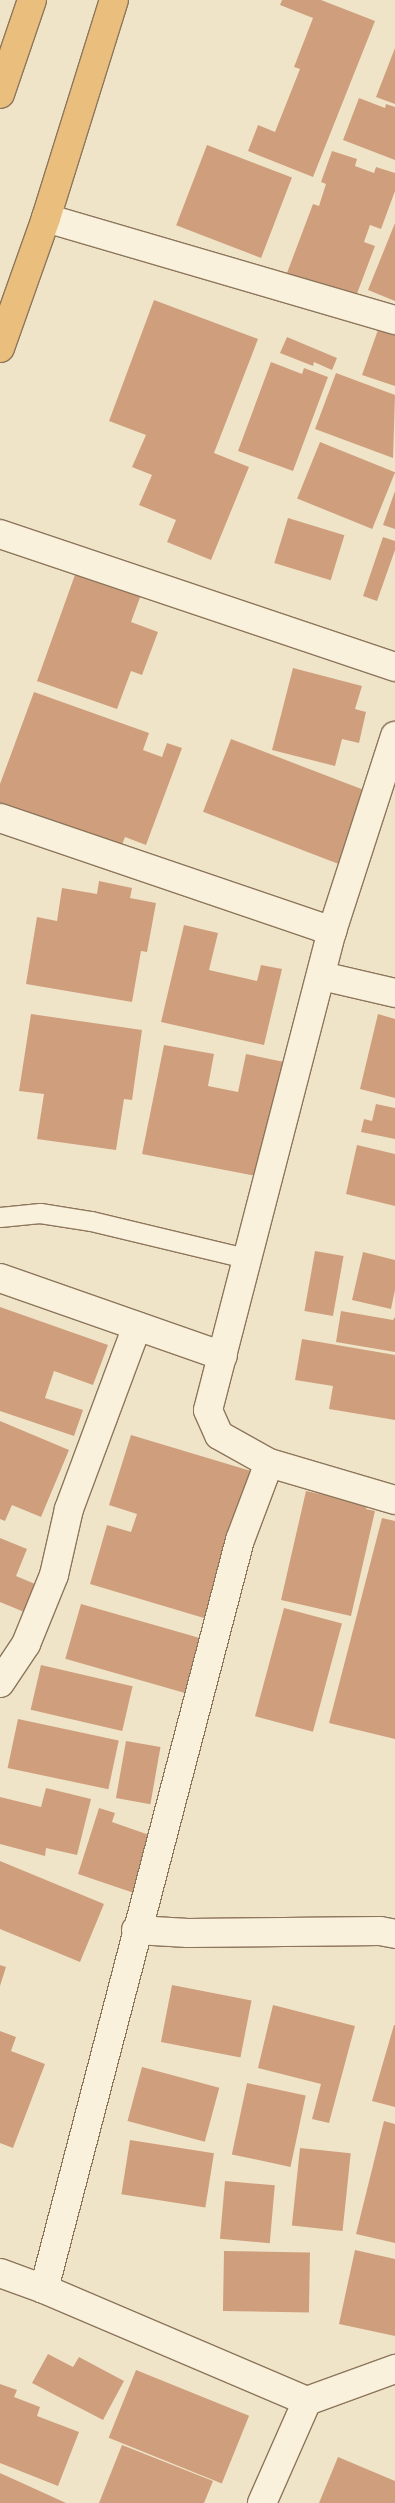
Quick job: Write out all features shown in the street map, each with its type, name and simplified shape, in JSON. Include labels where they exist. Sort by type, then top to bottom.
[{"type":"highway","points":[[0,94],[32,0]]},
{"type":"highway","points":[[0,348],[46,218],[114,0]]},
{"type":"street","points":[[46,218],[395,320]]},
{"type":"street","points":[[0,534],[395,667]]},
{"type":"street","points":[[395,736],[332,931],[249,1258],[208,1410],[219,1435],[269,1463],[395,1500]]},
{"type":"street","points":[[0,818],[332,931]]},
{"type":"street","points":[[322,976],[395,993]]},
{"type":"street","points":[[0,1278],[223,1356]]},
{"type":"street","points":[[0,1683],[26,1644],[54,1575],[69,1509],[137,1326]]},
{"type":"street","points":[[44,2289],[136,1930],[240,1540],[269,1463]]},
{"type":"street","points":[[136,1930],[188,1933],[380,1931],[395,1934]]},
{"type":"street","points":[[0,2273],[44,2289],[307,2401],[395,2369]]},
{"type":"street","points":[[262,2503],[307,2401]]},
{"type":"lane","points":[[0,1217],[40,1214],[65,1216],[249,1258]]},
{"type":"building","points":[[282,0],[321,0],[375,21],[313,177],[248,151],[258,125],[275,132],[300,69],[294,67],[313,18],[280,5]]},
{"type":"building","points":[[395,48],[395,104],[376,97]]},
{"type":"building","points":[[359,98],[385,108],[386,104],[395,107],[395,160],[343,140]]},
{"type":"building","points":[[207,145],[292,178],[261,258],[176,225]]},
{"type":"building","points":[[332,151],[357,159],[355,166],[374,173],[376,167],[395,173],[395,191],[381,229],[370,225],[364,242],[375,246],[355,299],[287,273],[313,204],[319,206],[326,184],[321,182]]},
{"type":"building","points":[[395,223],[395,301],[368,290]]},
{"type":"building","points":[[154,300],[258,339],[214,453],[249,467],[211,560],[167,542],[176,520],[139,505],[152,475],[132,467],[146,435],[109,421]]},
{"type":"building","points":[[379,327],[395,332],[395,386],[362,375]]},
{"type":"building","points":[[287,337],[337,358],[332,370],[314,362],[313,366],[280,353]]},
{"type":"building","points":[[271,362],[302,374],[304,368],[328,377],[293,471],[238,451]]},
{"type":"building","points":[[336,373],[395,395],[393,458],[315,429]]},
{"type":"building","points":[[320,442],[395,472],[372,529],[297,499]]},
{"type":"building","points":[[395,491],[395,529],[383,525]]},
{"type":"building","points":[[288,518],[344,535],[331,580],[274,563]]},
{"type":"building","points":[[383,537],[395,541],[395,550],[377,601],[363,596]]},
{"type":"building","points":[[77,569],[142,592],[131,622],[158,632],[142,675],[131,671],[117,709],[37,681]]},
{"type":"building","points":[[293,668],[362,686],[355,709],[366,712],[359,743],[342,739],[335,766],[272,750]]},
{"type":"building","points":[[34,692],[149,733],[143,750],[162,757],[167,743],[182,748],[146,845],[125,837],[120,850],[0,806],[0,784]]},
{"type":"building","points":[[231,739],[367,791],[339,864],[203,812]]},
{"type":"building","points":[[99,881],[132,888],[130,898],[156,903],[147,952],[141,951],[132,1002],[26,984],[37,917],[57,921],[62,888],[97,894]]},
{"type":"building","points":[[184,925],[218,933],[209,970],[257,981],[261,965],[282,969],[264,1045],[161,1022]]},
{"type":"building","points":[[31,1014],[142,1030],[132,1100],[124,1099],[116,1150],[37,1139],[44,1094],[19,1091]]},
{"type":"building","points":[[378,1014],[395,1019],[395,1098],[360,1089]]},
{"type":"building","points":[[164,1045],[214,1054],[208,1086],[238,1092],[246,1054],[289,1063],[266,1178],[142,1154]]},
{"type":"building","points":[[376,1104],[395,1108],[395,1139],[361,1132],[364,1119],[372,1121]]},
{"type":"building","points":[[357,1145],[395,1154],[395,1206],[346,1194]]},
{"type":"building","points":[[315,1251],[344,1256],[333,1316],[304,1311]]},
{"type":"building","points":[[363,1252],[395,1260],[395,1290],[391,1309],[352,1300]]},
{"type":"building","points":[[0,1307],[108,1345],[93,1385],[54,1371],[45,1398],[83,1410],[74,1436],[0,1411]]},
{"type":"building","points":[[341,1311],[393,1320],[395,1317],[395,1352],[336,1342]]},
{"type":"building","points":[[302,1339],[395,1355],[395,1420],[329,1409],[333,1386],[295,1380]]},
{"type":"building","points":[[0,1421],[69,1450],[41,1517],[12,1505],[5,1521],[0,1519]]},
{"type":"building","points":[[131,1435],[258,1473],[214,1621],[90,1584],[107,1525],[131,1532],[137,1514],[109,1505]]},
{"type":"building","points":[[306,1491],[367,1504],[366,1509],[375,1511],[351,1616],[281,1600]]},
{"type":"building","points":[[382,1518],[395,1521],[395,1739],[329,1723]]},
{"type":"building","points":[[0,1538],[27,1549],[16,1576],[40,1586],[29,1614],[0,1602]]},
{"type":"building","points":[[81,1604],[206,1640],[190,1695],[65,1659]]},
{"type":"building","points":[[284,1608],[342,1624],[313,1732],[255,1716]]},
{"type":"building","points":[[41,1665],[133,1686],[122,1731],[31,1710]]},
{"type":"building","points":[[18,1719],[119,1740],[108,1789],[8,1768]]},
{"type":"building","points":[[126,1741],[160,1747],[150,1804],[116,1798]]},
{"type":"building","points":[[46,1788],[91,1799],[77,1855],[46,1848],[45,1856],[0,1844],[0,1797],[41,1807]]},
{"type":"building","points":[[99,1808],[115,1813],[112,1822],[155,1837],[137,1894],[78,1874]]},
{"type":"building","points":[[0,1861],[104,1904],[80,1962],[0,1929]]},
{"type":"building","points":[[0,1965],[6,1967],[0,1986]]},
{"type":"building","points":[[172,1985],[252,2000],[240,2057],[161,2042]]},
{"type":"building","points":[[273,2005],[355,2026],[329,2123],[312,2119],[321,2084],[258,2068]]},
{"type":"building","points":[[395,2025],[395,2107],[372,2101]]},
{"type":"building","points":[[0,2031],[16,2037],[11,2051],[45,2064],[13,2148],[0,2143]]},
{"type":"building","points":[[142,2067],[219,2088],[205,2142],[128,2121]]},
{"type":"building","points":[[247,2083],[306,2095],[291,2167],[232,2154]]},
{"type":"building","points":[[384,2121],[395,2124],[395,2243],[356,2234]]},
{"type":"building","points":[[130,2140],[214,2153],[205,2208],[121,2194]]},
{"type":"building","points":[[300,2148],[351,2153],[343,2231],[292,2226]]},
{"type":"building","points":[[225,2181],[275,2185],[270,2243],[220,2239]]},
{"type":"building","points":[[355,2250],[395,2259],[395,2336],[339,2324]]},
{"type":"building","points":[[224,2251],[310,2253],[309,2312],[223,2311]]},
{"type":"building","points":[[48,2354],[73,2367],[79,2357],[124,2381],[103,2420],[32,2383]]},
{"type":"building","points":[[136,2370],[249,2416],[222,2483],[109,2438]]},
{"type":"building","points":[[0,2384],[17,2390],[14,2397],[40,2407],[37,2416],[79,2432],[58,2486],[0,2463]]},
{"type":"building","points":[[122,2445],[213,2481],[204,2503],[99,2503]]},
{"type":"building","points":[[338,2457],[395,2481],[395,2503],[319,2503]]},
{"type":"building","points":[[0,2473],[66,2503],[0,2503]]}]
